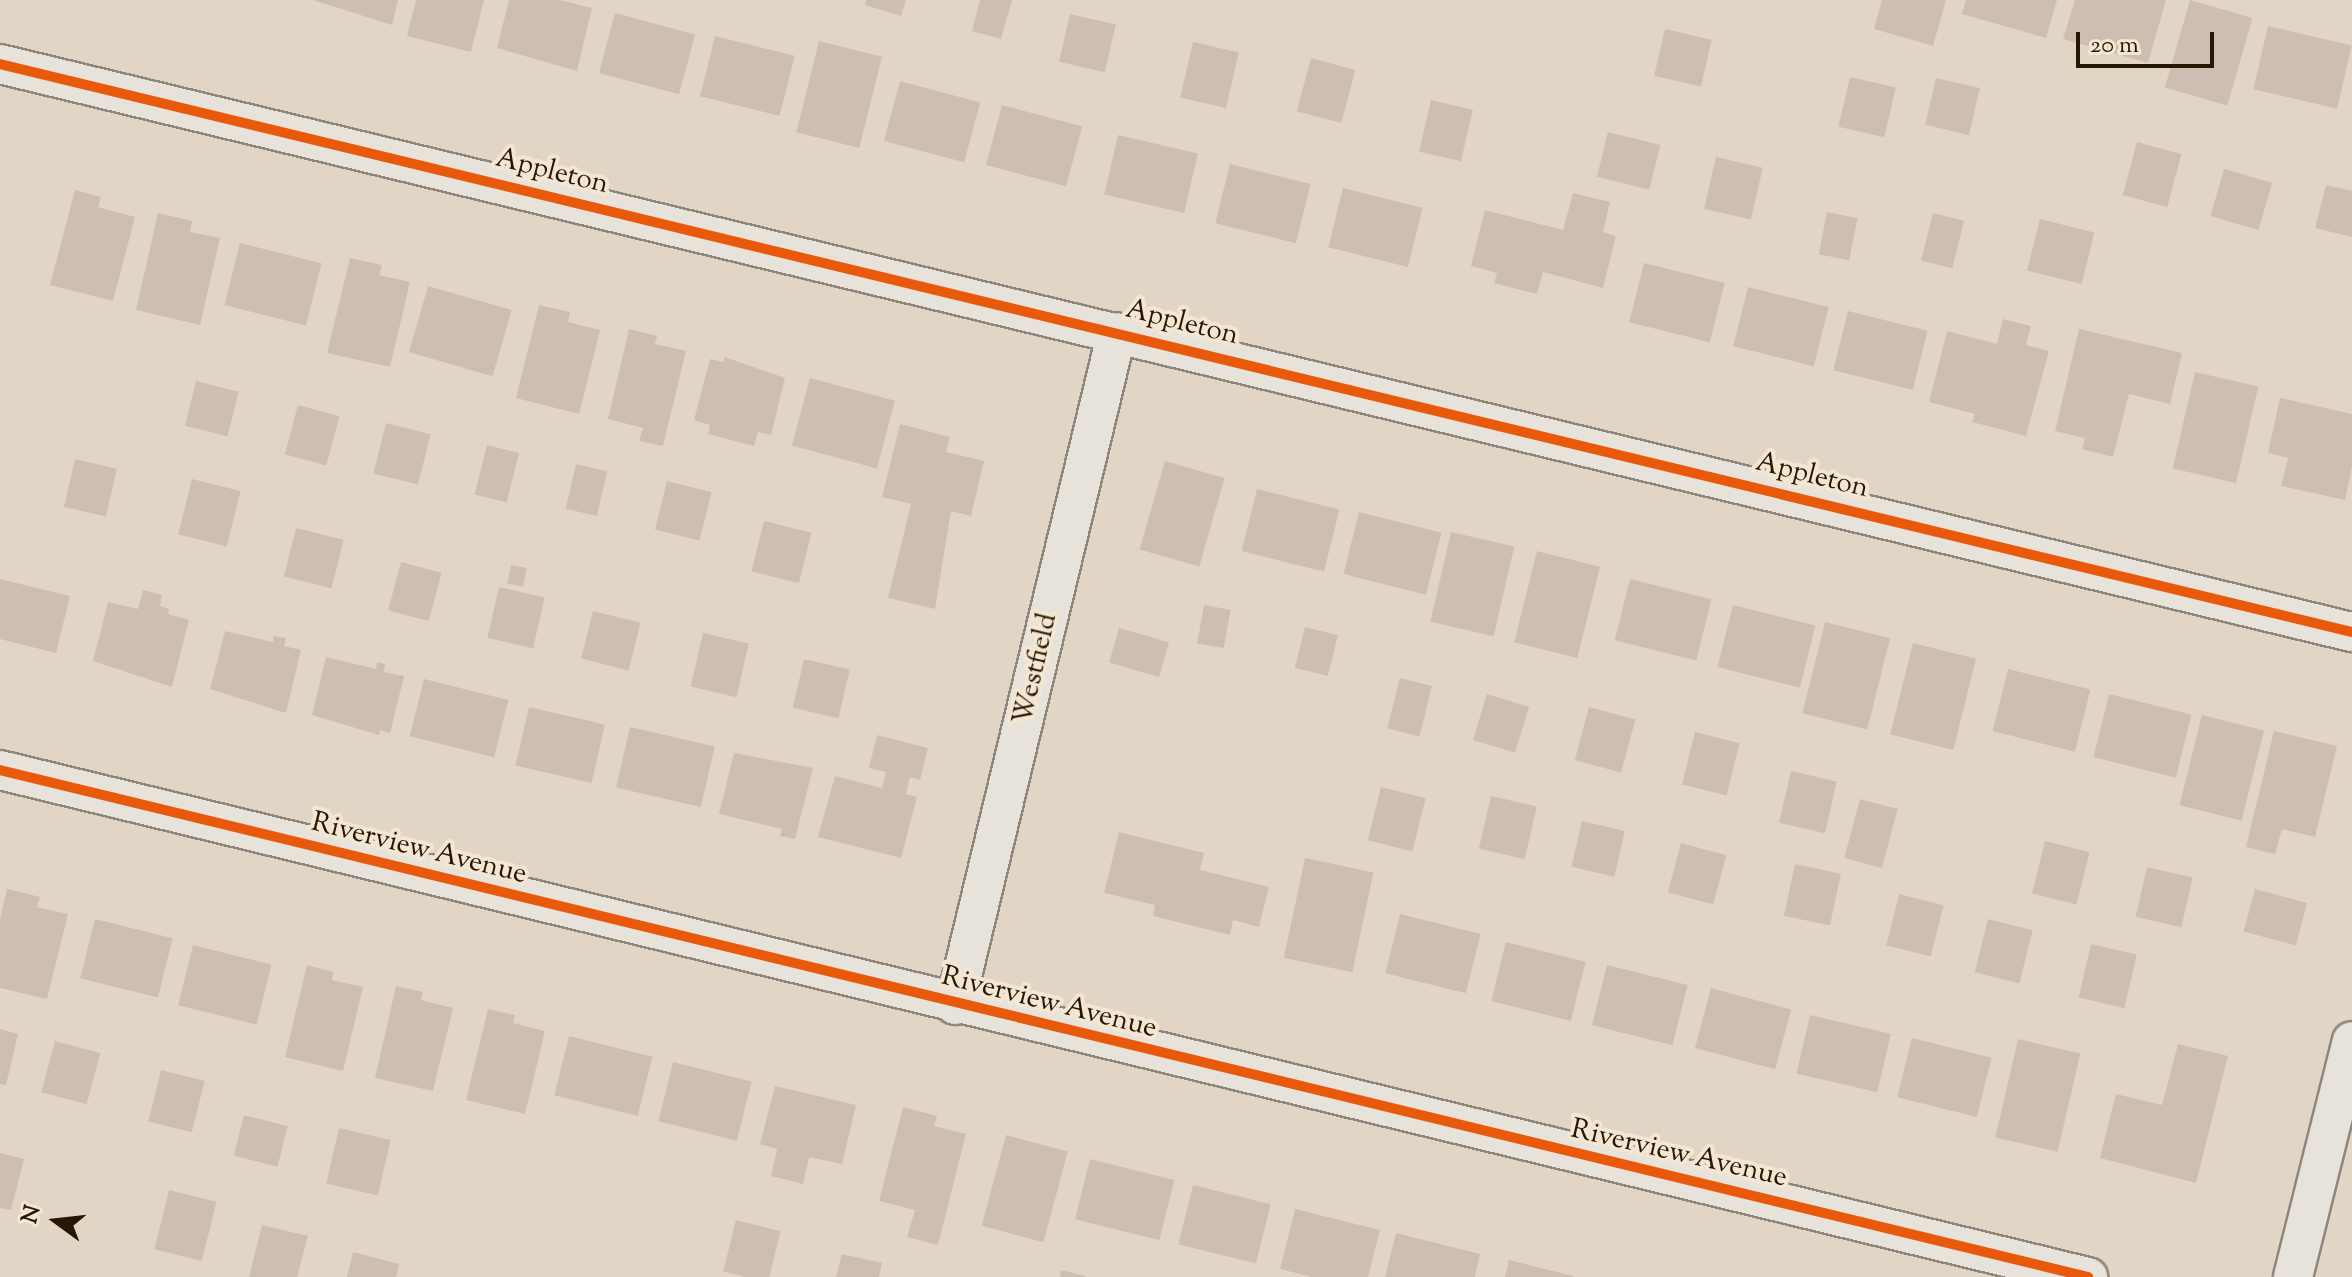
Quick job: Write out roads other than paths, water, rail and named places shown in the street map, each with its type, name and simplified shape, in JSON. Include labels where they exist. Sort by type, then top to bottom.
[{"type":"street","name":"Appleton","points":[[0,64],[2352,632]]},
{"type":"street","name":"Westfield","points":[[955,1005],[1117,332]]},
{"type":"street","name":"Riverview Avenue","points":[[0,770],[955,1005],[2088,1277]]},
{"type":"street","points":[[2293,1277],[2352,1041]]}]
